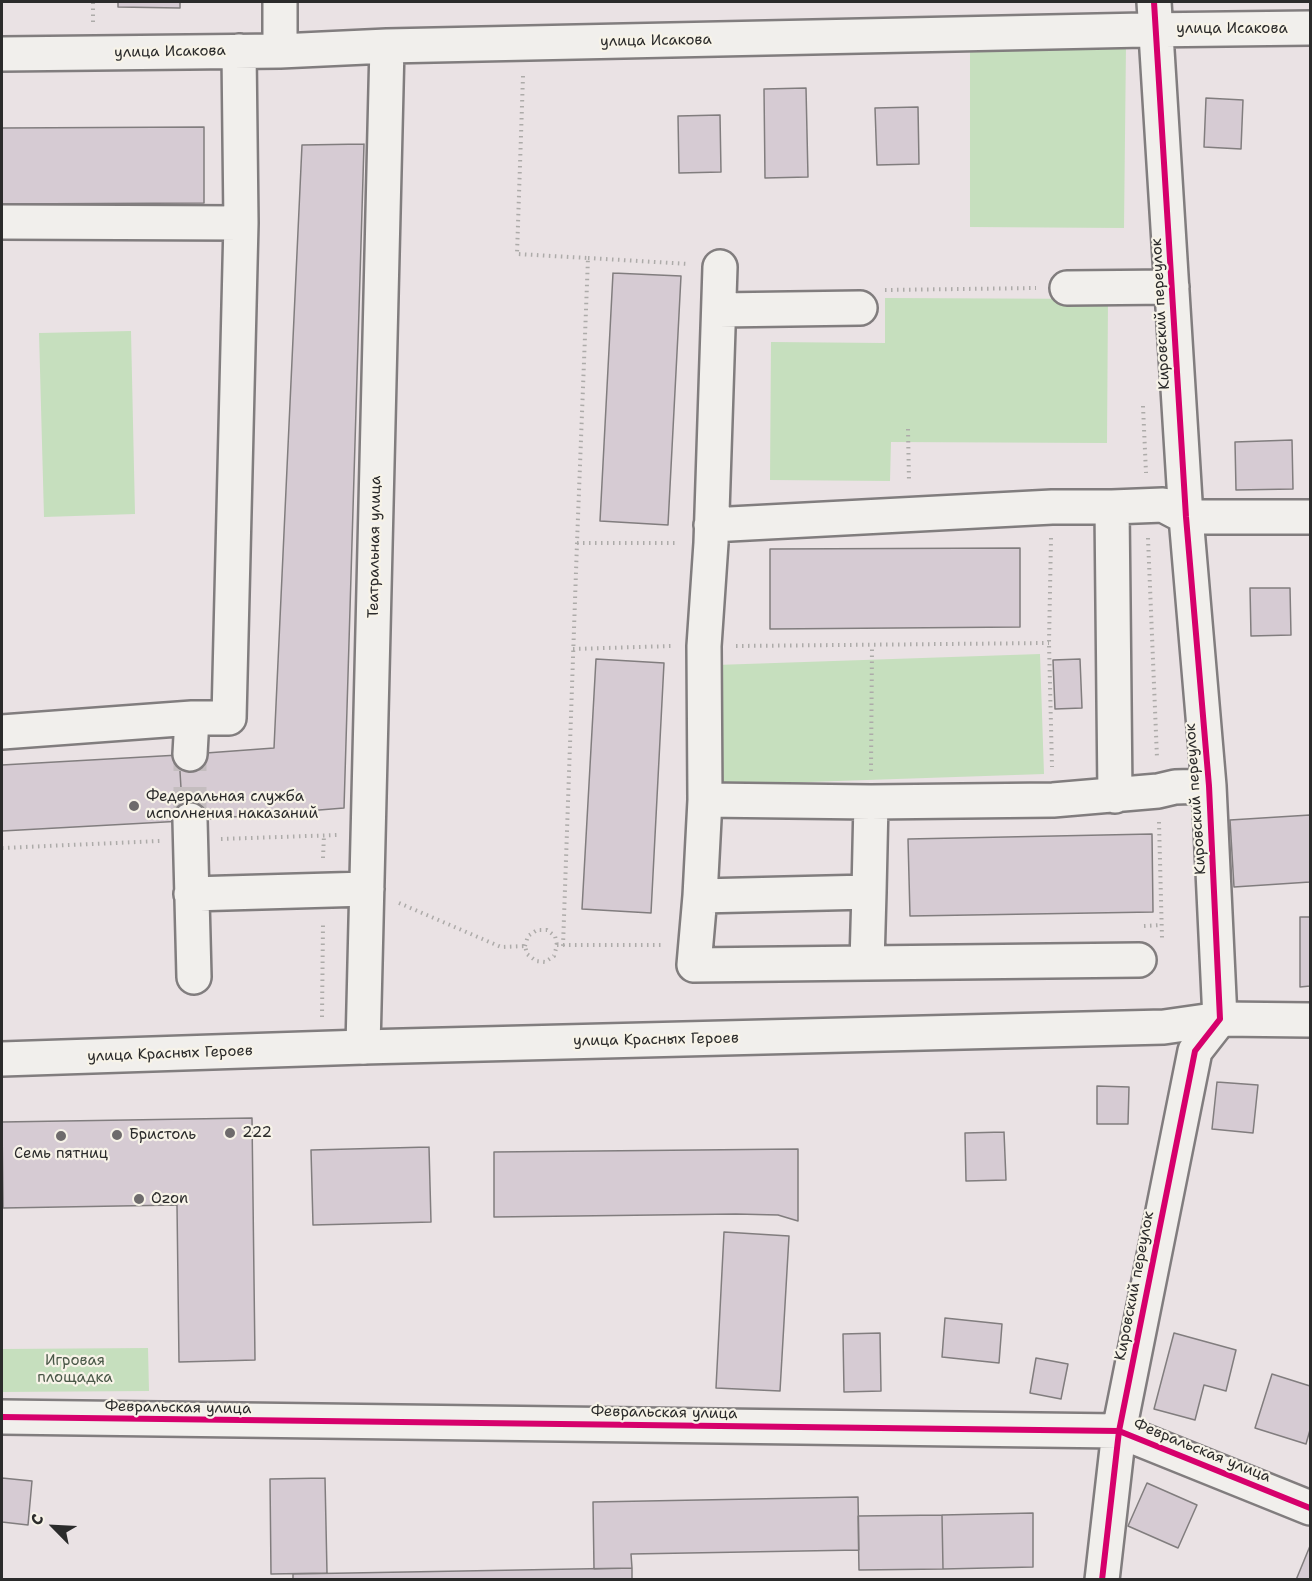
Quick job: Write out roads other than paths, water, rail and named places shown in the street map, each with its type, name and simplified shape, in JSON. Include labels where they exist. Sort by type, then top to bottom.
[{"type":"street","points":[[280,2],[280,51]]},
{"type":"street","name":"улица Исакова","points":[[2,54],[280,51],[387,46],[524,44],[1155,16],[1311,28]]},
{"type":"street","name":"Кировский переулок","points":[[1102,1580],[1119,1431],[1195,1051],[1220,1019],[1209,786],[1186,517],[1155,16]]},
{"type":"street","name":"Театральная улица","points":[[363,1047],[367,889],[387,432],[387,46]]},
{"type":"street","points":[[2,732],[192,718],[229,718],[242,223],[239,51]]},
{"type":"street","points":[[2,222],[242,223]]},
{"type":"street","points":[[705,266],[719,310],[704,646],[705,800],[694,965],[1139,960]]},
{"type":"street","points":[[1067,288],[1172,287]]},
{"type":"street","points":[[719,310],[860,308]]},
{"type":"street","points":[[711,525],[1052,507],[1163,505],[1186,517],[1311,517]]},
{"type":"street","points":[[1112,507],[1115,796]]},
{"type":"street","points":[[190,754],[192,718]]},
{"type":"street","points":[[705,800],[871,802],[1053,800],[1115,796],[1175,787],[1209,786]]},
{"type":"street","points":[[867,963],[871,802]]},
{"type":"street","points":[[189,820],[194,977]]},
{"type":"street","points":[[191,894],[367,889]]},
{"type":"street","points":[[700,896],[869,892]]},
{"type":"street","name":"улица Красных Героев","points":[[2,1059],[363,1047],[1164,1027],[1220,1019],[1311,1020]]},
{"type":"street","name":"Февральская улица","points":[[2,1418],[1119,1431],[1311,1508]]},
{"type":"tunnel","points":[[190,754],[190,820]]},
{"type":"place","name":"Федеральная служба исполнения наказаний","points":[[134,806]]},
{"type":"place","name":"222","points":[[230,1133]]},
{"type":"place","name":"Бристоль","points":[[117,1135]]},
{"type":"place","name":"Семь пятниц","points":[[61,1136]]},
{"type":"place","name":"Ozon","points":[[139,1199]]},
{"type":"park label","name":"Игровая площадка","points":[[75,1370]]}]
